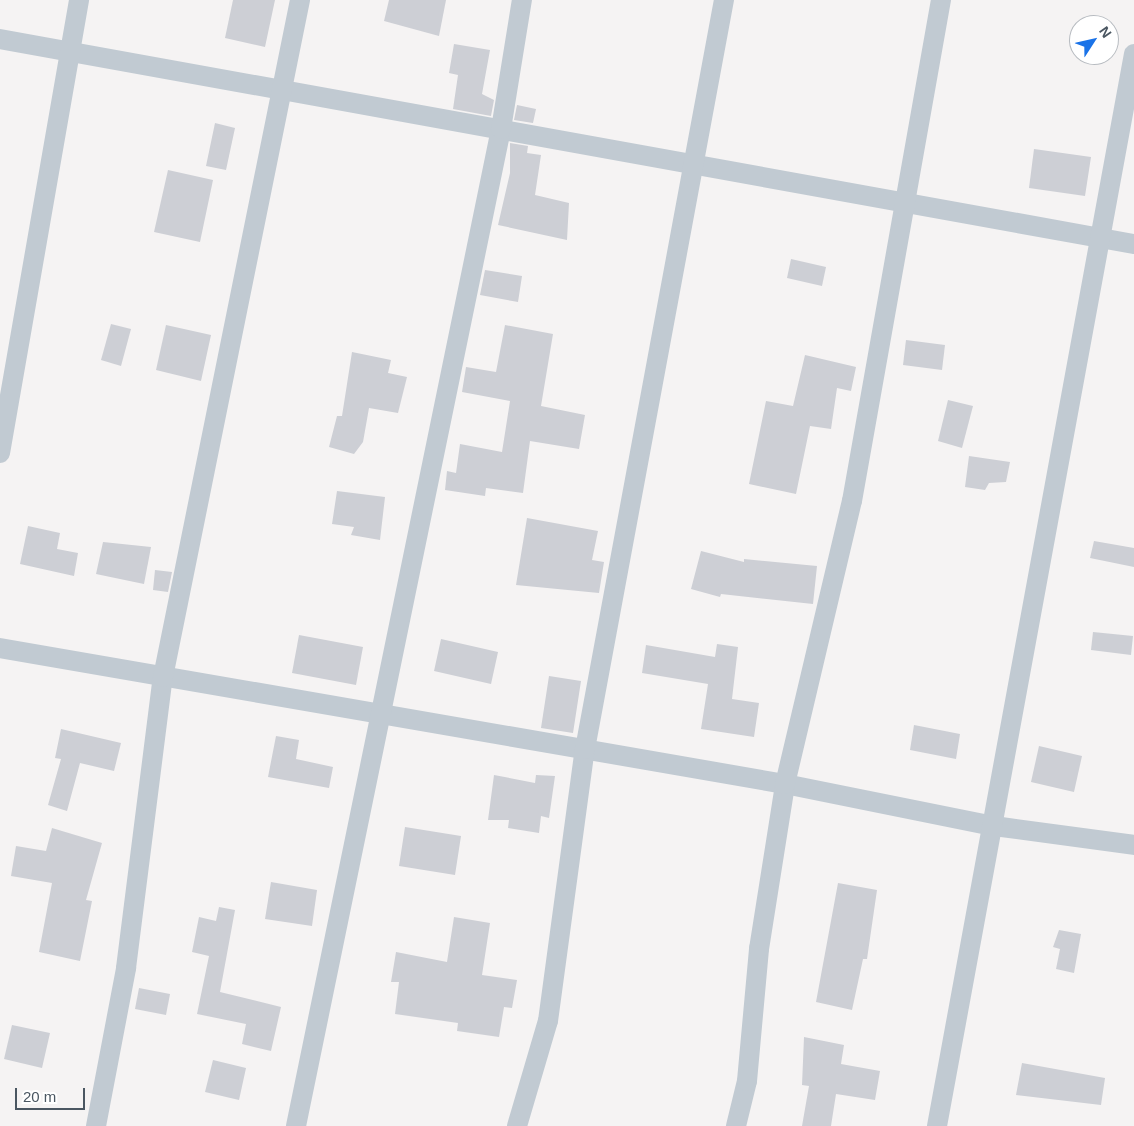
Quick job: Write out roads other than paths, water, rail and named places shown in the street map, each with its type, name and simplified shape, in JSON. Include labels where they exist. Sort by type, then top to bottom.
[{"type":"street","points":[[0,453],[78,0]]},
{"type":"street","points":[[96,1126],[126,968],[163,677],[279,87],[300,0]]},
{"type":"street","points":[[296,1126],[501,129],[522,0]]},
{"type":"street","points":[[517,1126],[548,1021],[585,749],[692,164],[724,0]]},
{"type":"street","points":[[736,1126],[747,1081],[759,949],[785,784],[852,501],[907,203],[941,0]]},
{"type":"street","points":[[0,39],[279,87],[1134,244]]},
{"type":"street","points":[[937,1126],[994,826],[1099,237],[1134,54]]},
{"type":"street","points":[[0,648],[379,716],[785,784],[994,826],[1134,845]]}]
